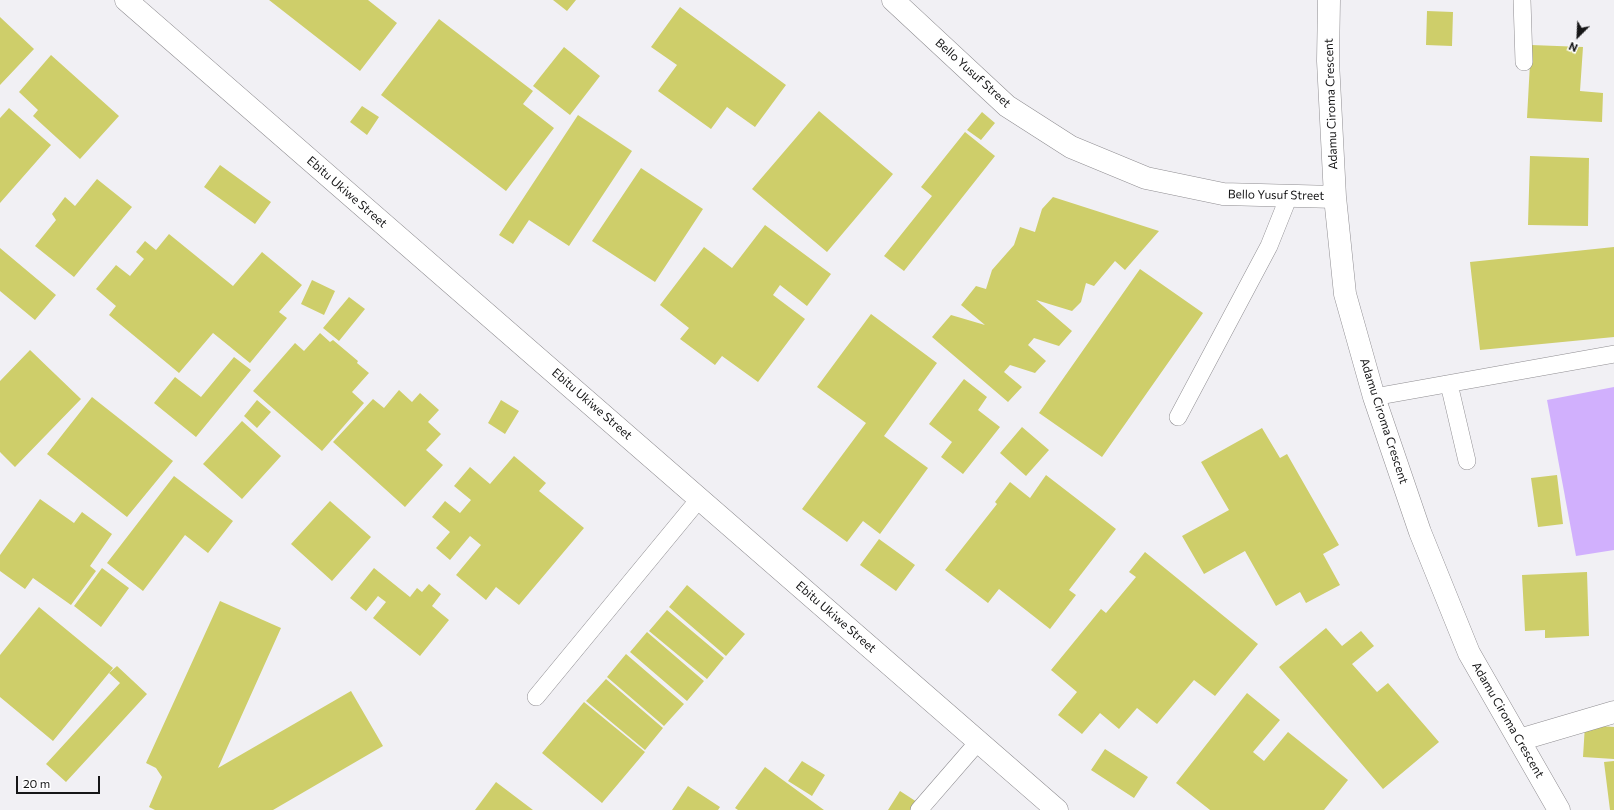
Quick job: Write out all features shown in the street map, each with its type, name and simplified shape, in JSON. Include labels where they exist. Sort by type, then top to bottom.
[{"type":"street","name":"Ebitu Ukiwe Street","points":[[126,0],[1057,810]]},
{"type":"street","name":"Bello Yusuf Street","points":[[893,0],[1007,106],[1071,147],[1146,178],[1223,194],[1336,197]]},
{"type":"street","name":"Adamu Ciroma Crescent","points":[[1329,0],[1328,61],[1336,197],[1345,294],[1374,397],[1420,532],[1466,646],[1559,810]]},
{"type":"street","points":[[1519,740],[1614,712]]},
{"type":"lane","points":[[1522,0],[1524,62]]},
{"type":"lane","points":[[1178,417],[1269,246],[1289,196]]},
{"type":"lane","points":[[1374,397],[1614,354]]},
{"type":"lane","points":[[1448,384],[1467,461]]},
{"type":"lane","points":[[536,697],[700,498]]},
{"type":"lane","points":[[919,810],[978,742]]},
{"type":"shaded area","points":[[1614,387],[1614,550],[1576,556],[1547,400]]},
{"type":"building","points":[[269,0],[368,0],[397,23],[360,71]]},
{"type":"building","points":[[553,0],[576,0],[567,11]]},
{"type":"building","points":[[680,7],[786,85],[755,127],[727,107],[711,129],[658,91],[677,65],[651,47]]},
{"type":"building","points":[[1427,11],[1453,12],[1452,46],[1426,45]]},
{"type":"building","points":[[0,17],[34,49],[0,85]]},
{"type":"building","points":[[439,19],[533,91],[523,104],[554,128],[506,191],[381,95]]},
{"type":"building","points":[[1531,45],[1583,47],[1580,91],[1603,93],[1602,122],[1527,118]]},
{"type":"building","points":[[564,47],[600,76],[570,115],[533,86]]},
{"type":"building","points":[[51,55],[119,116],[80,159],[33,116],[38,110],[19,92]]},
{"type":"building","points":[[362,106],[379,117],[367,135],[350,122]]},
{"type":"building","points":[[9,108],[51,145],[0,203],[0,118]]},
{"type":"building","points":[[819,111],[893,174],[827,252],[752,189]]},
{"type":"building","points":[[982,112],[995,123],[981,140],[967,130]]},
{"type":"building","points":[[578,115],[632,151],[569,246],[529,220],[513,244],[499,235]]},
{"type":"building","points":[[965,132],[995,156],[904,271],[884,256],[932,196],[921,187]]},
{"type":"building","points":[[1530,156],[1589,158],[1588,226],[1528,225]]},
{"type":"building","points":[[220,165],[271,202],[255,224],[204,187]]},
{"type":"building","points":[[641,168],[703,209],[655,282],[592,241]]},
{"type":"building","points":[[97,179],[132,207],[74,277],[35,246],[56,220],[52,214],[65,197],[75,206]]},
{"type":"building","points":[[1053,197],[1159,231],[1125,270],[1115,261],[1094,286],[1086,283],[1081,302],[1072,311],[1036,300],[1072,331],[1059,346],[1034,338],[1028,345],[1046,361],[1035,373],[1010,365],[1004,372],[1022,387],[1008,402],[932,337],[951,315],[985,325],[961,305],[976,286],[986,289],[992,270],[1014,245],[1020,227],[1035,232],[1042,209]]},
{"type":"building","points":[[765,225],[831,274],[807,306],[780,285],[773,295],[805,319],[758,382],[722,356],[715,365],[680,339],[689,328],[660,305],[704,247],[732,268]]},
{"type":"building","points":[[169,234],[233,286],[262,252],[302,285],[279,312],[287,318],[250,363],[213,333],[179,373],[109,315],[116,306],[96,289],[116,265],[130,276],[144,259],[136,252],[145,241],[156,250]]},
{"type":"building","points":[[1614,247],[1614,337],[1480,350],[1470,262]]},
{"type":"building","points":[[0,248],[56,295],[35,320],[0,291]]},
{"type":"building","points":[[1140,269],[1203,313],[1102,457],[1039,413]]},
{"type":"building","points":[[312,280],[335,291],[324,315],[301,304]]},
{"type":"building","points":[[349,297],[365,309],[339,341],[323,328]]},
{"type":"building","points":[[871,314],[937,363],[884,436],[928,468],[880,534],[863,521],[847,542],[802,509],[866,423],[817,387]]},
{"type":"building","points":[[320,333],[330,342],[333,340],[358,361],[357,363],[369,373],[352,392],[364,403],[322,451],[253,391],[295,343],[304,351]]},
{"type":"building","points":[[30,350],[81,399],[15,467],[0,452],[0,381]]},
{"type":"building","points":[[234,357],[251,370],[196,437],[154,403],[175,377],[201,397]]},
{"type":"building","points":[[964,379],[987,397],[978,410],[1000,427],[963,474],[941,457],[952,442],[929,424]]},
{"type":"building","points":[[399,390],[412,402],[420,393],[439,410],[428,422],[441,434],[426,450],[443,465],[405,507],[333,442],[373,399],[384,408]]},
{"type":"building","points":[[92,397],[173,461],[127,517],[47,454]]},
{"type":"building","points":[[257,400],[271,412],[257,428],[244,416]]},
{"type":"building","points":[[501,400],[519,411],[505,434],[488,423]]},
{"type":"building","points":[[242,421],[281,456],[242,499],[203,464]]},
{"type":"building","points":[[1022,427],[1049,450],[1026,476],[1000,453]]},
{"type":"building","points":[[1262,428],[1280,458],[1287,454],[1339,545],[1323,554],[1340,585],[1306,603],[1300,592],[1276,606],[1245,551],[1204,574],[1182,536],[1229,510],[1201,462]]},
{"type":"building","points":[[514,456],[546,483],[539,491],[584,528],[519,605],[496,587],[486,600],[456,575],[481,545],[470,536],[450,560],[436,548],[450,532],[432,517],[445,501],[460,513],[471,500],[454,486],[470,467],[490,484]]},
{"type":"building","points":[[1046,475],[1116,529],[1069,590],[1076,595],[1050,629],[999,589],[988,603],[945,570],[997,504],[995,502],[1010,482],[1030,498]]},
{"type":"building","points":[[1557,475],[1563,524],[1538,527],[1531,478]]},
{"type":"building","points":[[174,476],[233,521],[208,553],[185,535],[143,591],[107,563]]},
{"type":"building","points":[[40,499],[74,523],[82,512],[112,534],[90,566],[96,571],[71,605],[33,578],[25,589],[0,571],[0,555]]},
{"type":"building","points":[[330,501],[371,537],[332,581],[291,544]]},
{"type":"building","points":[[879,539],[915,565],[896,591],[860,565]]},
{"type":"building","points":[[1145,552],[1258,644],[1215,696],[1194,680],[1157,724],[1137,708],[1119,729],[1100,713],[1082,734],[1058,715],[1077,692],[1051,670],[1101,609],[1106,613],[1136,577],[1129,572]]},
{"type":"building","points":[[102,568],[129,588],[101,627],[74,606]]},
{"type":"building","points":[[374,568],[410,597],[417,588],[422,592],[429,584],[441,594],[432,606],[449,620],[420,656],[373,618],[386,602],[378,596],[366,611],[350,598]]},
{"type":"building","points":[[1587,572],[1589,636],[1545,638],[1545,630],[1525,631],[1522,575]]},
{"type":"building","points":[[687,585],[745,634],[726,656],[669,607]]},
{"type":"building","points":[[220,601],[281,628],[218,768],[351,691],[383,746],[273,810],[155,810],[149,807],[162,777],[156,768],[146,763]]},
{"type":"building","points":[[39,607],[113,668],[53,741],[0,697],[0,655]]},
{"type":"building","points":[[667,610],[724,658],[707,679],[649,631]]},
{"type":"building","points":[[1326,628],[1342,646],[1361,631],[1374,646],[1352,664],[1377,692],[1388,683],[1439,742],[1383,789],[1279,667]]},
{"type":"building","points":[[647,632],[704,681],[687,701],[630,652]]},
{"type":"building","points":[[626,654],[684,704],[664,726],[607,677]]},
{"type":"building","points":[[117,666],[147,694],[66,782],[46,764],[120,683],[109,673]]},
{"type":"building","points":[[606,679],[663,728],[645,750],[586,701]]},
{"type":"building","points":[[1247,693],[1280,720],[1253,752],[1264,761],[1288,732],[1348,780],[1324,810],[1210,810],[1176,783]]},
{"type":"building","points":[[584,702],[645,752],[602,803],[542,753]]},
{"type":"building","points":[[1585,725],[1614,727],[1614,759],[1583,757]]},
{"type":"building","points":[[1105,749],[1148,777],[1134,798],[1091,770]]},
{"type":"building","points":[[802,761],[825,775],[812,796],[788,781]]},
{"type":"building","points":[[1614,761],[1614,810],[1610,810],[1604,762]]},
{"type":"building","points":[[765,767],[824,810],[738,810],[735,808]]},
{"type":"building","points":[[496,782],[533,810],[475,810]]},
{"type":"building","points":[[688,786],[720,807],[718,810],[672,810]]},
{"type":"building","points":[[900,791],[917,802],[911,810],[888,810]]}]
